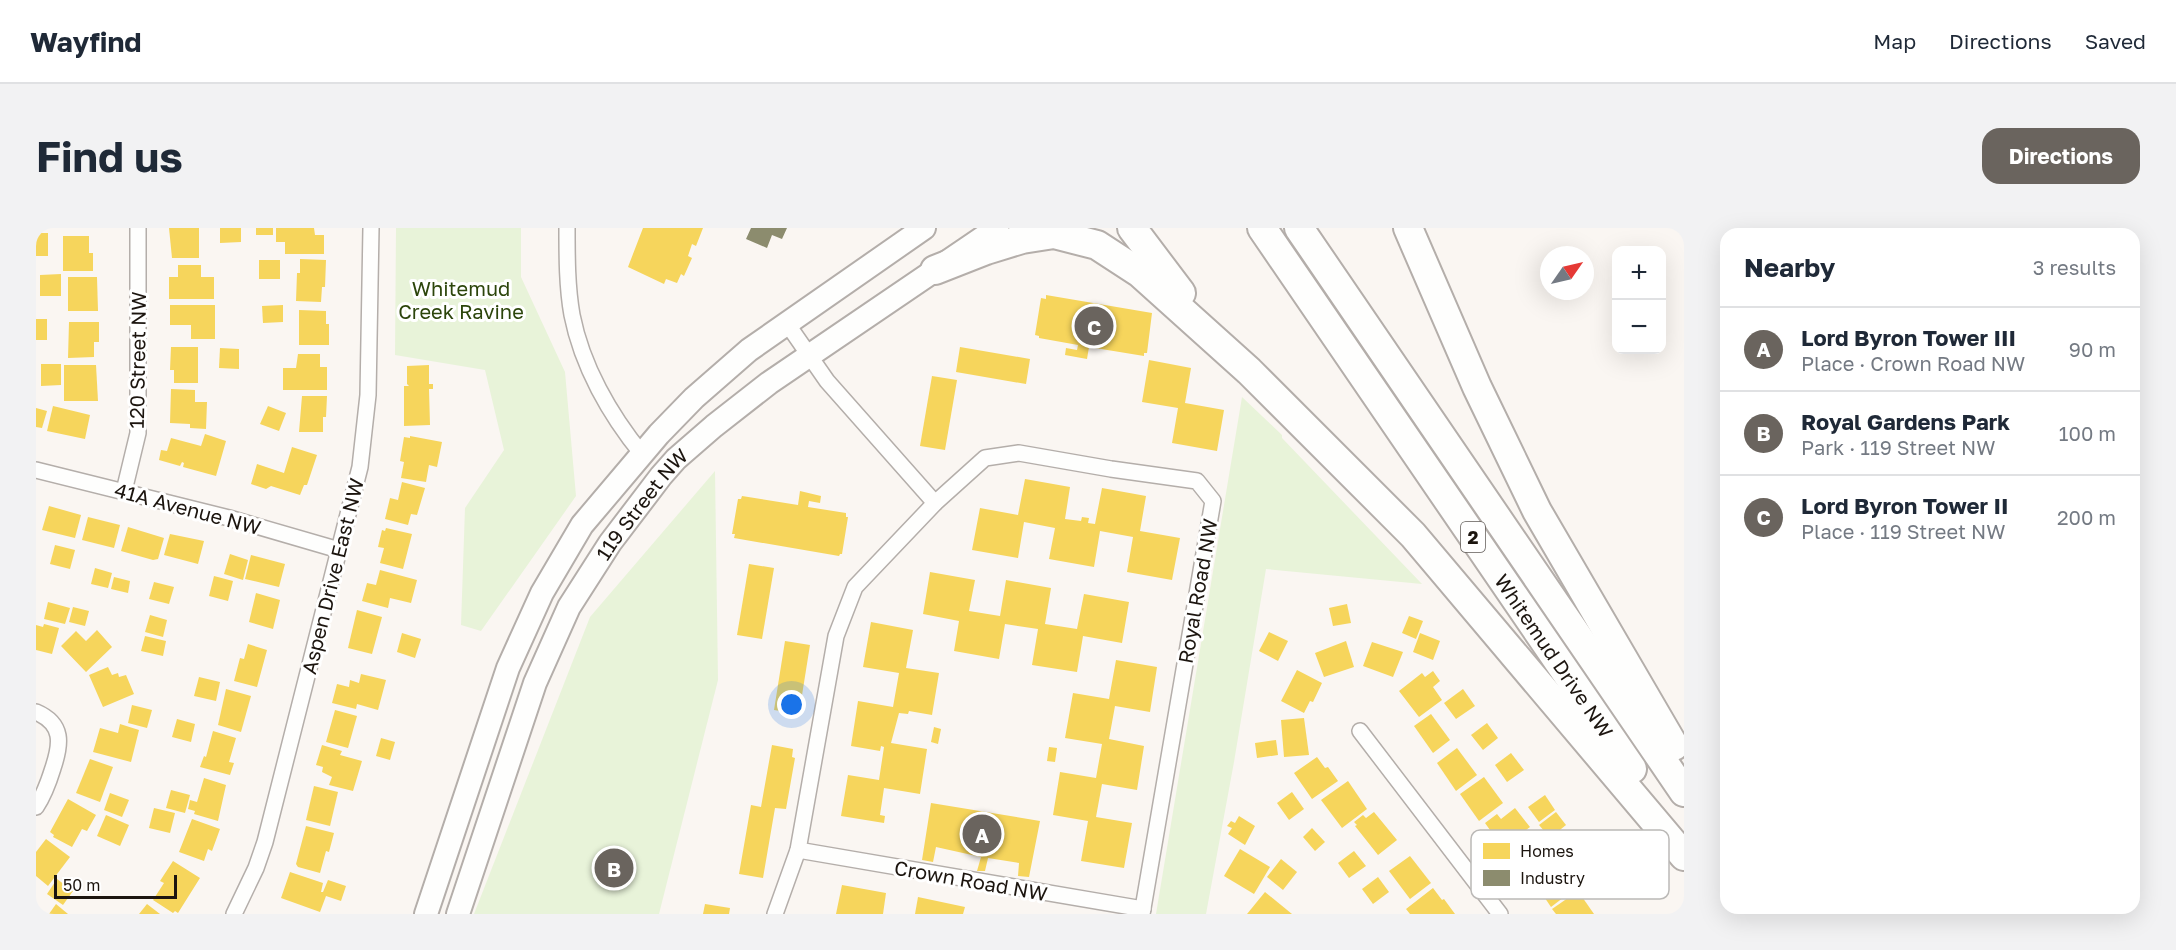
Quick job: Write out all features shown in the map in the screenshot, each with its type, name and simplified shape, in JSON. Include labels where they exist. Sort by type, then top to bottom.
[{"type":"highway","points":[[1132,228],[1186,300],[1249,371]]},
{"type":"highway","name":"Whitemud Drive NW","points":[[1262,228],[1684,845]]},
{"type":"highway","name":"Whitemud Drive NW","points":[[1299,228],[1684,792]]},
{"type":"highway","points":[[1408,228],[1478,387],[1537,511],[1684,764]]},
{"type":"highway","points":[[935,270],[1022,239],[1054,234],[1097,245],[1140,273],[1249,371],[1413,535],[1662,830]]},
{"type":"highway","points":[[1669,838],[1684,856]]},
{"type":"main road","name":"119 Street NW","points":[[426,914],[508,669],[542,593],[582,525],[642,454],[694,398],[749,350],[786,322],[924,228]]},
{"type":"main road","name":"119 Street NW","points":[[458,914],[535,683],[569,607],[610,543],[661,476],[676,459],[760,390],[997,228]]},
{"type":"street","name":"120 Street NW","points":[[124,491],[138,433],[138,228]]},
{"type":"street","name":"Aspen Drive East NW","points":[[234,914],[249,884],[265,842],[360,467],[368,395],[371,228]]},
{"type":"street","points":[[567,228],[567,273],[572,315],[585,360],[623,429],[642,454]]},
{"type":"street","points":[[786,322],[827,381],[935,503]]},
{"type":"street","name":"Royal Road NW","points":[[775,914],[798,850],[836,636],[855,587],[935,503],[986,458],[1019,453],[1197,481],[1213,501],[1143,911]]},
{"type":"street","name":"41A Avenue NW","points":[[36,470],[229,518],[339,550]]},
{"type":"street","points":[[36,712],[51,722],[59,737],[59,751],[49,781],[36,807]]},
{"type":"street","points":[[1360,731],[1471,876]]},
{"type":"street","name":"Crown Road NW","points":[[798,850],[1143,911]]},
{"type":"street","points":[[1489,899],[1500,914]]},
{"type":"green space","name":"Whitemud Creek Ravine","points":[[396,228],[521,228],[521,277],[565,372],[576,496],[481,631],[461,625],[465,508],[504,450],[485,370],[395,355]]},
{"type":"green space","points":[[1242,397],[1282,435],[1282,438],[1422,584],[1266,569],[1206,914],[1156,914]]},
{"type":"green space","points":[[715,471],[718,680],[659,914],[474,914],[590,617]]},
{"type":"building: Homes","points":[[169,228],[199,228],[199,258],[172,258]]},
{"type":"building: Homes","points":[[220,228],[241,228],[241,242],[220,243]]},
{"type":"building: Homes","points":[[256,228],[273,228],[273,235],[256,235]]},
{"type":"building: Homes","points":[[276,228],[314,228],[315,235],[324,235],[324,254],[285,254],[285,242],[276,242]]},
{"type":"building: Homes","points":[[643,228],[703,228],[696,246],[692,244],[688,256],[692,258],[684,276],[681,274],[677,283],[666,279],[664,284],[628,267]]},
{"type":"building: Homes","points":[[36,233],[48,233],[48,256],[36,256]]},
{"type":"building: Homes","points":[[63,236],[89,236],[89,253],[93,253],[93,271],[63,271]]},
{"type":"building: Homes","points":[[300,259],[326,260],[325,287],[322,287],[321,302],[296,301]]},
{"type":"building: Homes","points":[[259,260],[280,260],[280,279],[259,279]]},
{"type":"building: Homes","points":[[178,265],[201,265],[201,277],[214,277],[214,299],[169,299],[169,277],[178,277]]},
{"type":"building: Homes","points":[[61,274],[61,296],[40,296],[40,275]]},
{"type":"building: Homes","points":[[68,277],[97,277],[98,311],[68,311]]},
{"type":"building: Homes","points":[[1046,295],[1152,313],[1147,353],[1144,353],[1144,356],[1089,347],[1087,359],[1065,355],[1066,348],[1077,350],[1078,345],[1039,338],[1035,335],[1041,298],[1046,299]]},
{"type":"building: Homes","points":[[170,305],[215,305],[215,339],[191,339],[191,325],[170,325]]},
{"type":"building: Homes","points":[[283,305],[283,322],[263,323],[262,306]]},
{"type":"building: Homes","points":[[299,310],[326,311],[326,324],[329,324],[329,345],[299,345]]},
{"type":"building: Homes","points":[[36,319],[47,319],[47,340],[36,340]]},
{"type":"building: Homes","points":[[69,322],[99,322],[99,342],[94,342],[94,357],[68,358]]},
{"type":"building: Homes","points":[[171,347],[198,347],[198,383],[174,383],[174,370],[170,370]]},
{"type":"building: Homes","points":[[960,347],[1030,359],[1026,384],[956,372]]},
{"type":"building: Homes","points":[[220,348],[239,349],[239,369],[219,368]]},
{"type":"building: Homes","points":[[298,354],[320,354],[320,367],[327,367],[327,390],[283,390],[283,368],[296,368]]},
{"type":"building: Homes","points":[[1149,360],[1191,368],[1185,403],[1224,410],[1217,451],[1172,443],[1178,408],[1142,402]]},
{"type":"building: Homes","points":[[41,364],[61,364],[61,385],[41,386]]},
{"type":"building: Homes","points":[[64,365],[96,365],[98,401],[64,401]]},
{"type":"building: Homes","points":[[429,365],[429,384],[433,384],[433,389],[429,389],[430,425],[404,426],[404,386],[409,386],[407,366]]},
{"type":"building: Homes","points":[[932,376],[957,380],[945,450],[920,446]]},
{"type":"building: Homes","points":[[171,389],[195,390],[195,402],[207,402],[206,429],[190,428],[190,424],[170,423]]},
{"type":"building: Homes","points":[[302,396],[327,396],[323,432],[299,432]]},
{"type":"building: Homes","points":[[53,406],[90,415],[85,439],[47,431]]},
{"type":"building: Homes","points":[[268,406],[286,413],[279,431],[260,424]]},
{"type":"building: Homes","points":[[36,408],[47,411],[42,428],[36,427]]},
{"type":"building: Homes","points":[[205,434],[226,441],[216,476],[183,467],[182,462],[180,466],[159,460],[161,450],[167,451],[171,438],[201,446]]},
{"type":"building: Homes","points":[[410,436],[442,442],[437,467],[429,465],[426,482],[401,478],[404,462],[400,461],[404,437],[410,438]]},
{"type":"building: Homes","points":[[292,447],[317,455],[307,485],[304,485],[300,495],[271,486],[266,489],[251,484],[257,464],[284,473]]},
{"type":"building: Homes","points":[[1025,479],[1070,487],[1065,519],[1081,521],[1082,517],[1089,518],[1088,523],[1095,524],[1102,488],[1146,496],[1140,531],[1180,538],[1172,580],[1127,572],[1133,537],[1100,531],[1094,567],[1049,559],[1055,528],[1024,522],[1018,558],[972,550],[980,508],[1018,515]]},
{"type":"building: Homes","points":[[402,482],[425,488],[417,515],[411,514],[408,525],[385,519],[390,498],[398,500]]},
{"type":"building: Homes","points":[[800,491],[821,496],[820,503],[809,501],[808,507],[846,513],[848,517],[842,554],[839,556],[734,538],[735,534],[732,534],[738,499],[742,496],[798,505]]},
{"type":"building: Homes","points":[[49,506],[81,515],[75,538],[42,530]]},
{"type":"building: Homes","points":[[88,517],[120,525],[114,548],[82,540]]},
{"type":"building: Homes","points":[[128,527],[164,538],[158,559],[153,560],[121,551]]},
{"type":"building: Homes","points":[[386,528],[412,534],[403,569],[380,563],[384,548],[378,547],[382,530],[385,531]]},
{"type":"building: Homes","points":[[170,534],[204,541],[198,564],[164,555]]},
{"type":"building: Homes","points":[[55,545],[75,550],[70,569],[50,564]]},
{"type":"building: Homes","points":[[230,554],[248,560],[243,580],[224,574]]},
{"type":"building: Homes","points":[[251,555],[285,564],[279,587],[245,579]]},
{"type":"building: Homes","points":[[749,564],[774,568],[762,639],[737,635]]},
{"type":"building: Homes","points":[[95,568],[112,573],[108,588],[91,584]]},
{"type":"building: Homes","points":[[380,570],[417,580],[411,603],[390,598],[388,608],[362,601],[367,583],[376,585]]},
{"type":"building: Homes","points":[[930,572],[975,580],[969,611],[1000,616],[1006,580],[1051,588],[1045,624],[1077,629],[1084,594],[1129,602],[1122,643],[1083,636],[1077,672],[1032,665],[1038,629],[1005,624],[999,659],[954,651],[959,621],[923,614]]},
{"type":"building: Homes","points":[[214,576],[233,581],[228,601],[209,596]]},
{"type":"building: Homes","points":[[114,577],[130,581],[128,593],[111,589]]},
{"type":"building: Homes","points":[[154,582],[174,587],[169,604],[149,599]]},
{"type":"building: Homes","points":[[256,593],[280,600],[273,629],[249,622]]},
{"type":"building: Homes","points":[[48,602],[70,608],[65,624],[44,619]]},
{"type":"building: Homes","points":[[1347,604],[1351,623],[1333,626],[1329,608]]},
{"type":"building: Homes","points":[[73,607],[89,611],[85,626],[69,622]]},
{"type":"building: Homes","points":[[357,610],[382,617],[372,654],[348,648]]},
{"type":"building: Homes","points":[[150,615],[167,620],[163,637],[145,632]]},
{"type":"building: Homes","points":[[1409,616],[1423,621],[1416,639],[1402,633]]},
{"type":"building: Homes","points":[[871,622],[913,630],[906,668],[939,673],[932,715],[909,711],[908,714],[899,713],[891,743],[927,749],[920,794],[884,788],[880,815],[885,816],[884,823],[841,816],[848,775],[879,780],[884,747],[881,746],[880,751],[851,746],[858,701],[893,707],[899,673],[863,667]]},
{"type":"building: Homes","points":[[44,624],[59,628],[52,654],[36,650],[36,625],[43,627]]},
{"type":"building: Homes","points":[[97,630],[112,647],[86,672],[61,646],[76,631],[86,641]]},
{"type":"building: Homes","points":[[1269,632],[1288,641],[1278,661],[1259,651]]},
{"type":"building: Homes","points":[[402,633],[421,639],[415,658],[397,652]]},
{"type":"building: Homes","points":[[1420,633],[1440,641],[1433,660],[1413,652]]},
{"type":"building: Homes","points":[[145,636],[166,641],[163,656],[141,651]]},
{"type":"building: Homes","points":[[785,641],[810,645],[799,714],[774,710]]},
{"type":"building: Homes","points":[[1346,641],[1354,667],[1324,677],[1315,653]]},
{"type":"building: Homes","points":[[1372,642],[1403,652],[1393,677],[1363,666]]},
{"type":"building: Homes","points":[[248,644],[267,650],[257,687],[234,681],[240,658],[244,659]]},
{"type":"building: Homes","points":[[1116,660],[1157,667],[1150,712],[1115,706],[1109,739],[1144,746],[1137,790],[1102,784],[1096,817],[1132,823],[1124,868],[1081,861],[1088,821],[1053,815],[1060,772],[1096,778],[1102,744],[1065,738],[1073,693],[1109,699]]},
{"type":"building: Homes","points":[[108,667],[112,675],[118,673],[119,677],[126,675],[134,694],[103,707],[89,675]]},
{"type":"building: Homes","points":[[1297,670],[1322,683],[1313,702],[1310,701],[1304,713],[1281,701]]},
{"type":"building: Homes","points":[[1433,671],[1440,681],[1433,687],[1442,700],[1419,717],[1399,691],[1422,673],[1425,677]]},
{"type":"building: Homes","points":[[361,674],[386,680],[378,710],[357,704],[356,709],[332,703],[337,684],[349,687],[350,680],[359,683]]},
{"type":"building: Homes","points":[[199,677],[220,682],[216,701],[194,696]]},
{"type":"building: Homes","points":[[226,689],[251,696],[241,732],[218,725]]},
{"type":"building: Homes","points":[[1463,689],[1475,706],[1456,719],[1444,703]]},
{"type":"building: Homes","points":[[132,705],[152,710],[147,728],[128,723]]},
{"type":"building: Homes","points":[[335,710],[357,716],[348,748],[326,742]]},
{"type":"building: Homes","points":[[1431,714],[1450,740],[1433,753],[1414,726]]},
{"type":"building: Homes","points":[[1304,718],[1309,755],[1284,757],[1281,720]]},
{"type":"building: Homes","points":[[177,719],[195,724],[191,742],[172,737]]},
{"type":"building: Homes","points":[[1487,723],[1498,738],[1483,750],[1471,735]]},
{"type":"building: Homes","points":[[120,724],[139,730],[131,762],[93,752],[100,728],[118,733]]},
{"type":"building: Homes","points":[[934,727],[941,729],[938,744],[931,742]]},
{"type":"building: Homes","points":[[213,731],[236,738],[229,762],[234,763],[230,775],[200,767],[204,756],[206,757]]},
{"type":"building: Homes","points":[[381,738],[395,742],[390,760],[376,756]]},
{"type":"building: Homes","points":[[1276,740],[1278,755],[1257,758],[1255,743]]},
{"type":"building: Homes","points":[[322,745],[342,751],[340,755],[362,761],[353,791],[329,785],[332,777],[322,772],[323,767],[316,765]]},
{"type":"building: Homes","points":[[772,745],[793,749],[792,757],[795,758],[786,809],[775,808],[763,878],[739,874],[751,805],[761,807]]},
{"type":"building: Homes","points":[[1049,747],[1057,748],[1055,762],[1047,761]]},
{"type":"building: Homes","points":[[1457,748],[1477,775],[1456,791],[1437,763]]},
{"type":"building: Homes","points":[[1511,753],[1524,770],[1507,782],[1495,765]]},
{"type":"building: Homes","points":[[1317,757],[1338,781],[1312,799],[1294,773]]},
{"type":"building: Homes","points":[[90,759],[113,767],[100,802],[76,793]]},
{"type":"building: Homes","points":[[1484,777],[1503,803],[1479,821],[1460,794]]},
{"type":"building: Homes","points":[[204,778],[226,785],[218,821],[194,814],[195,811],[188,809],[190,800],[197,802]]},
{"type":"building: Homes","points":[[1348,781],[1367,809],[1342,828],[1321,800]]},
{"type":"building: Homes","points":[[314,786],[338,792],[330,826],[306,820]]},
{"type":"building: Homes","points":[[171,790],[190,795],[185,813],[166,808]]},
{"type":"building: Homes","points":[[1292,792],[1304,809],[1289,820],[1277,803]]},
{"type":"building: Homes","points":[[110,793],[129,800],[122,817],[104,810]]},
{"type":"building: Homes","points":[[1545,795],[1555,810],[1539,822],[1528,807]]},
{"type":"building: Homes","points":[[68,799],[96,815],[87,831],[82,829],[72,847],[53,837],[54,835],[50,832]]},
{"type":"building: Homes","points":[[931,803],[1040,821],[1029,877],[1018,876],[1019,863],[988,858],[985,871],[977,871],[981,857],[936,847],[933,862],[922,860]]},
{"type":"building: Homes","points":[[154,808],[175,813],[170,833],[149,828]]},
{"type":"building: Homes","points":[[1515,808],[1530,827],[1526,830],[1490,830],[1485,823],[1497,814],[1501,819]]},
{"type":"building: Homes","points":[[1374,812],[1397,840],[1378,855],[1354,822],[1363,815],[1366,818]]},
{"type":"building: Homes","points":[[1556,812],[1566,825],[1560,830],[1543,830],[1539,825]]},
{"type":"building: Homes","points":[[106,815],[129,825],[120,846],[97,836]]},
{"type":"building: Homes","points":[[1239,816],[1255,826],[1245,845],[1228,834],[1232,828],[1227,826],[1231,821],[1235,823]]},
{"type":"building: Homes","points":[[192,819],[220,829],[212,851],[208,849],[204,861],[179,852]]},
{"type":"building: Homes","points":[[306,826],[334,833],[320,873],[298,867],[296,864]]},
{"type":"building: Homes","points":[[1312,828],[1325,842],[1315,851],[1303,837]]},
{"type":"building: Homes","points":[[46,839],[70,857],[48,886],[36,876],[36,852]]},
{"type":"building: Homes","points":[[1240,849],[1270,867],[1254,894],[1224,876]]},
{"type":"building: Homes","points":[[1354,851],[1366,866],[1349,878],[1338,863]]},
{"type":"building: Homes","points":[[1410,856],[1431,883],[1410,899],[1389,871]]},
{"type":"building: Homes","points":[[1281,859],[1297,872],[1283,890],[1267,877]]},
{"type":"building: Homes","points":[[173,861],[200,878],[178,913],[175,911],[173,913],[153,900],[164,883],[160,881]]},
{"type":"building: Homes","points":[[290,872],[323,883],[321,892],[328,880],[346,886],[341,901],[326,896],[320,912],[281,898]]},
{"type":"building: Homes","points":[[1378,877],[1389,892],[1373,904],[1362,889]]},
{"type":"building: Homes","points":[[57,879],[73,891],[63,905],[47,894]]},
{"type":"building: Homes","points":[[842,885],[886,893],[883,914],[836,914]]},
{"type":"building: Homes","points":[[1433,888],[1455,914],[1410,914],[1406,909]]},
{"type":"building: Homes","points":[[1265,892],[1292,914],[1247,914]]},
{"type":"building: Homes","points":[[918,897],[965,907],[963,914],[915,914]]},
{"type":"building: Homes","points":[[1546,899],[1562,899],[1551,907]]},
{"type":"building: Homes","points":[[1566,899],[1584,899],[1594,914],[1556,914],[1552,909]]},
{"type":"building: Homes","points":[[56,904],[68,914],[49,914]]},
{"type":"building: Homes","points":[[147,904],[160,914],[139,914]]},
{"type":"building: Homes","points":[[705,904],[730,908],[729,914],[703,914]]},
{"type":"building: Industry","points":[[751,228],[787,228],[782,239],[772,235],[767,248],[746,239]]},
{"type":"place","name":"Lord Byron Tower II","points":[[1094,326]]},
{"type":"place","name":"Lord Byron Tower III","points":[[982,834]]},
{"type":"place","name":"Royal Gardens Park","points":[[614,868]]}]
